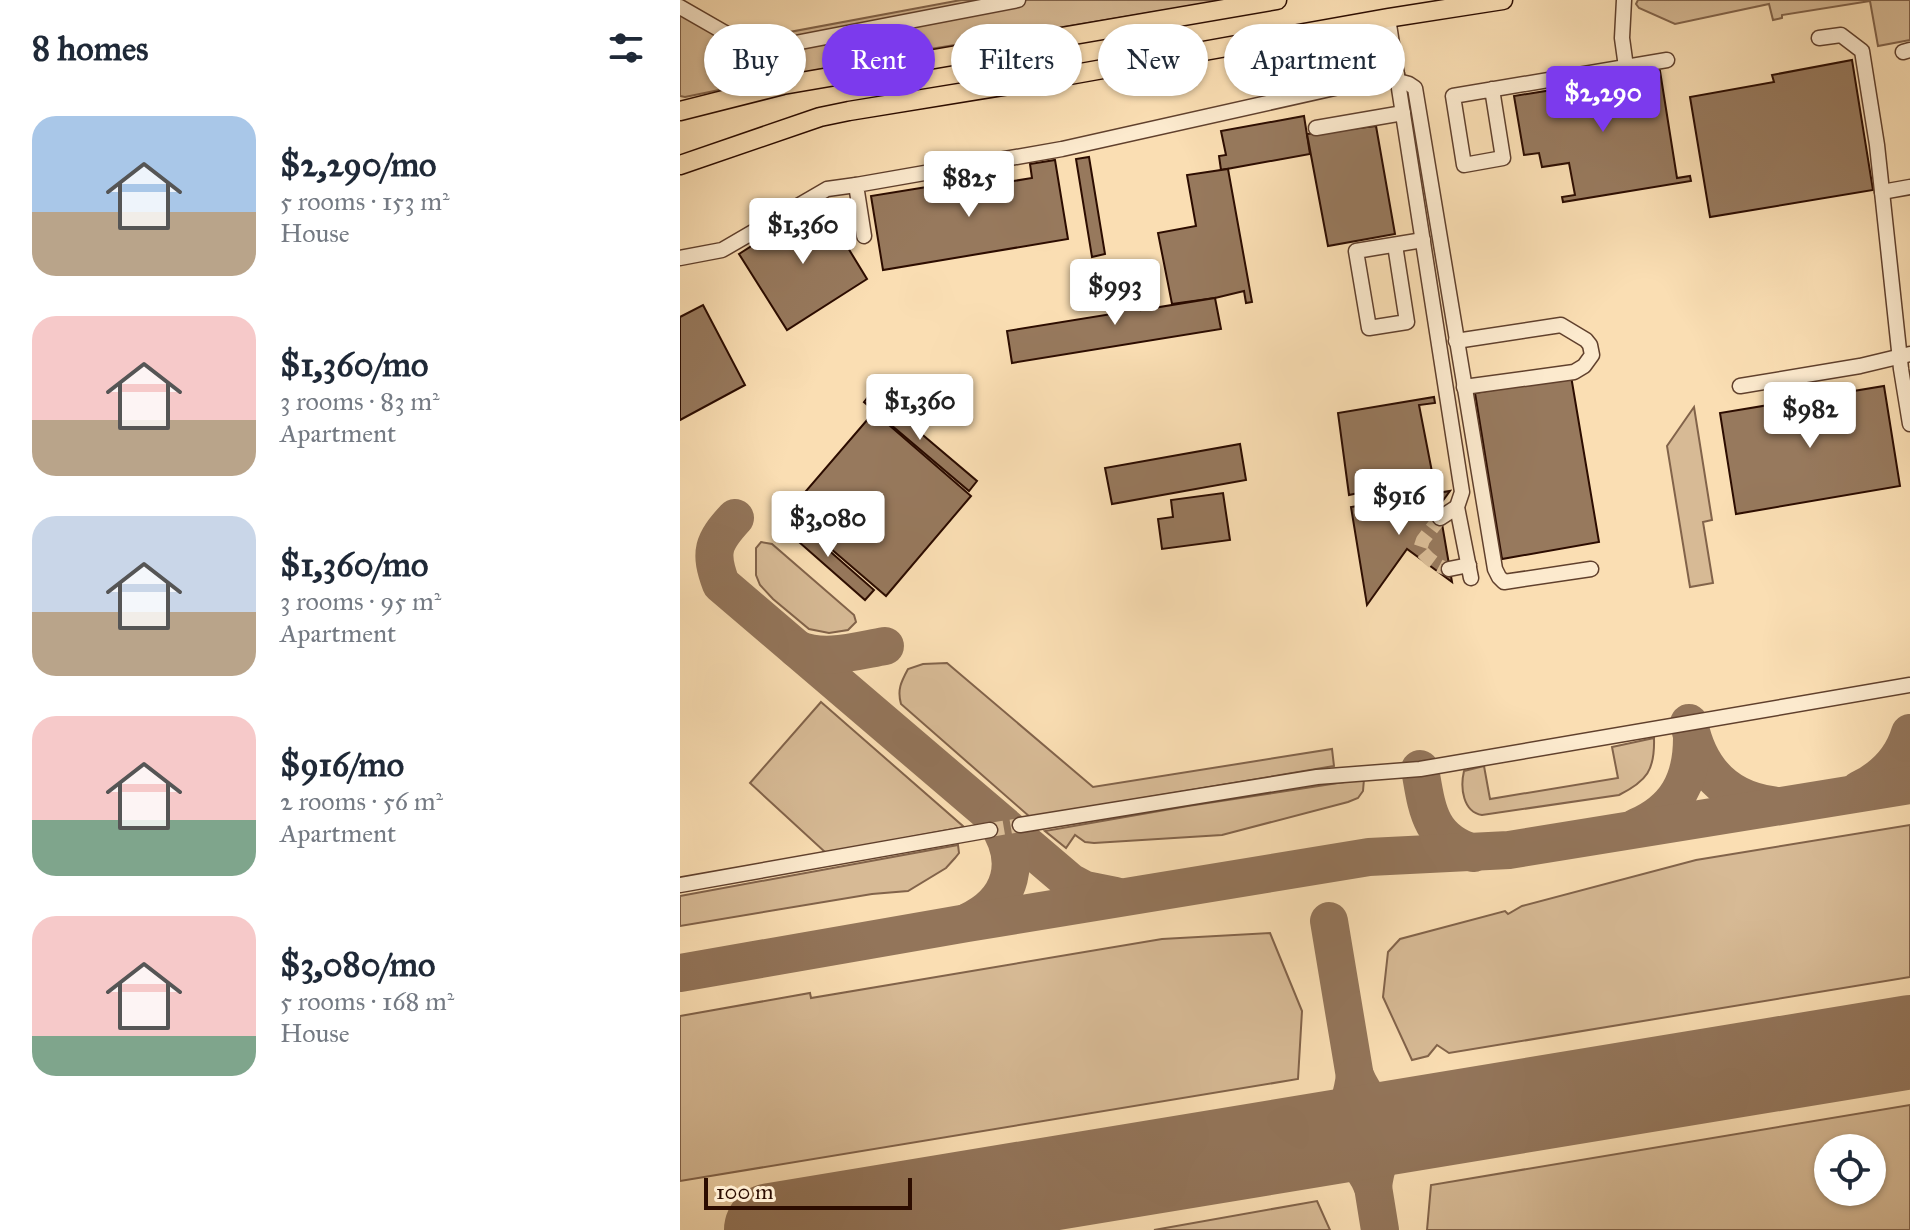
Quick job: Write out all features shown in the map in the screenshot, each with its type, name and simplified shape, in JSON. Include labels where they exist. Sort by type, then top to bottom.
[{"type":"main road","points":[[680,111],[783,85],[1277,0]]},
{"type":"main road","points":[[680,165],[820,117],[849,111],[1064,76],[1386,9],[1503,0]]},
{"type":"lane","points":[[680,7],[756,48],[1018,0]]},
{"type":"lane","points":[[1624,0],[1622,38],[1626,67]]},
{"type":"lane","points":[[1819,38],[1841,35],[1862,51],[1905,355],[1910,424]]},
{"type":"lane","points":[[1492,89],[1503,158],[1464,165],[1453,96],[1492,89],[1667,60]]},
{"type":"lane","points":[[1405,82],[1415,88],[1495,569],[1504,582],[1591,569]]},
{"type":"lane","points":[[680,258],[722,250],[827,189],[1062,149],[1313,96]]},
{"type":"lane","points":[[1401,96],[1462,492],[1457,507],[1470,572],[1449,569]]},
{"type":"lane","points":[[1316,128],[1403,113]]},
{"type":"lane","points":[[856,185],[864,236]]},
{"type":"lane","points":[[1882,192],[1910,187]]},
{"type":"lane","points":[[1395,245],[1407,322],[1369,328],[1356,251],[1423,240]]},
{"type":"lane","points":[[1456,341],[1561,325],[1586,340],[1592,355],[1584,366],[1574,372],[1464,387]]},
{"type":"lane","points":[[1740,386],[1860,366],[1905,355]]},
{"type":"lane","points":[[1440,518],[1457,507]]},
{"type":"lane","points":[[1020,825],[1317,777],[1420,769],[1910,685]]},
{"type":"lane","points":[[680,885],[990,830]]},
{"type":"shaded area","points":[[961,0],[1227,0],[1082,24],[951,24],[951,46],[935,48],[935,24],[832,24]]},
{"type":"shaded area","points":[[1638,0],[1910,0],[1910,40],[1878,46],[1870,1],[1782,15],[1782,18],[1773,20],[1769,4],[1675,24],[1639,8],[1636,4]]},
{"type":"shaded area","points":[[680,14],[704,24],[704,93],[685,97],[680,96]]},
{"type":"shaded area","points":[[822,26],[822,69],[806,72],[806,29]]},
{"type":"shaded area","points":[[1694,407],[1712,520],[1703,522],[1713,583],[1690,587],[1667,446]]},
{"type":"shaded area","points":[[761,542],[772,544],[854,615],[856,622],[848,630],[829,633],[809,629],[773,599],[760,585],[756,575],[756,548]]},
{"type":"shaded area","points":[[947,663],[1093,787],[1332,749],[1334,766],[1030,817],[901,704],[900,686],[908,669],[923,664]]},
{"type":"shaded area","points":[[821,702],[964,827],[826,853],[750,783]]},
{"type":"shaded area","points":[[1654,738],[1653,758],[1647,773],[1636,785],[1619,795],[1482,815],[1471,809],[1464,798],[1464,771],[1484,766],[1490,799],[1618,778],[1612,747]]},
{"type":"shaded area","points":[[1364,779],[1363,791],[1358,798],[1348,802],[1222,835],[1094,843],[1085,842],[1075,835],[1066,848],[1045,831],[1188,806]]},
{"type":"shaded area","points":[[1910,825],[1910,977],[1449,1053],[1437,1045],[1428,1056],[1412,1060],[1383,997],[1388,952],[1400,939],[1505,911],[1508,914],[1522,906],[1696,860]]},
{"type":"shaded area","points":[[958,845],[959,853],[946,868],[908,891],[872,894],[680,926],[680,896]]},
{"type":"shaded area","points":[[1270,933],[1302,1011],[1298,1079],[680,1181],[680,1016],[810,993],[811,998],[1162,939]]},
{"type":"shaded area","points":[[1910,1105],[1910,1230],[1427,1230],[1431,1185]]},
{"type":"shaded area","points":[[1317,1201],[1330,1230],[1154,1230]]},
{"type":"building","points":[[1852,60],[1873,190],[1710,217],[1690,97],[1774,82],[1772,75]]},
{"type":"building","points":[[1660,71],[1677,178],[1690,176],[1691,181],[1563,202],[1562,197],[1575,195],[1569,163],[1542,167],[1539,153],[1524,155],[1514,96],[1552,90],[1553,100],[1559,99],[1557,88]]},
{"type":"building","points":[[1304,116],[1310,154],[1221,170],[1219,156],[1226,155],[1221,131]]},
{"type":"building","points":[[1376,126],[1395,234],[1328,246],[1307,134]]},
{"type":"building","points":[[1089,157],[1105,254],[1092,257],[1076,159]]},
{"type":"building","points":[[1055,160],[1068,239],[883,270],[871,196],[964,181],[965,189],[1032,178],[1030,164]]},
{"type":"building","points":[[1228,169],[1252,302],[1246,303],[1244,291],[1172,304],[1158,233],[1196,226],[1187,175]]},
{"type":"building","points":[[820,202],[867,279],[787,330],[739,254]]},
{"type":"building","points":[[1136,276],[1141,310],[1215,298],[1221,329],[1012,363],[1007,331],[1118,313],[1113,280]]},
{"type":"building","points":[[703,305],[745,385],[680,420],[680,317]]},
{"type":"building","points":[[1571,376],[1599,542],[1502,559],[1475,393]]},
{"type":"building","points":[[1884,386],[1900,486],[1736,514],[1720,413]]},
{"type":"building","points":[[872,392],[977,481],[969,491],[864,402]]},
{"type":"building","points":[[1434,397],[1435,403],[1419,405],[1433,477],[1349,495],[1338,413]]},
{"type":"building","points":[[874,412],[971,496],[886,596],[788,512]]},
{"type":"building","points":[[1240,444],[1246,480],[1112,504],[1105,468]]},
{"type":"building","points":[[1450,491],[1439,506],[1452,582],[1407,549],[1367,605],[1351,507]]},
{"type":"building","points":[[1223,493],[1230,540],[1162,549],[1158,519],[1173,517],[1171,500]]},
{"type":"building","points":[[792,518],[874,590],[865,600],[783,528]]},
{"type":"taxiway","points":[[735,518],[715,548],[715,564],[721,584],[1070,882],[1085,890],[1115,896]]},
{"type":"taxiway","points":[[797,649],[829,655],[885,646]]},
{"type":"taxiway","points":[[1689,723],[1699,754],[1716,779],[1740,796],[1772,805]]},
{"type":"taxiway","points":[[1859,790],[1891,767],[1910,733]]},
{"type":"taxiway","points":[[1637,827],[1662,812],[1679,792],[1689,768],[1692,738]]},
{"type":"taxiway","points":[[1420,769],[1428,809],[1439,831],[1447,840],[1473,853]]},
{"type":"taxiway","points":[[680,973],[1369,857],[1509,850],[1910,785]]},
{"type":"taxiway","points":[[968,922],[995,903],[1009,878],[1009,850],[995,820]]},
{"type":"taxiway","points":[[1329,921],[1359,1101]]},
{"type":"taxiway","points":[[1245,1147],[1309,1135],[1331,1126],[1349,1103],[1355,1076],[1373,1104],[1393,1118],[1402,1120],[1504,1104]]},
{"type":"taxiway","points":[[1293,1147],[1319,1144],[1337,1148],[1359,1164],[1373,1187],[1379,1160],[1391,1142],[1410,1130],[1436,1123]]},
{"type":"taxiway","points":[[1369,1162],[1380,1230]]},
{"type":"runway","points":[[771,1230],[1910,1042]]},
{"type":"tunnel","points":[[1440,518],[1420,549],[1433,562],[1449,569]]},
{"type":"tunnel","points":[[990,830],[1020,825]]}]
